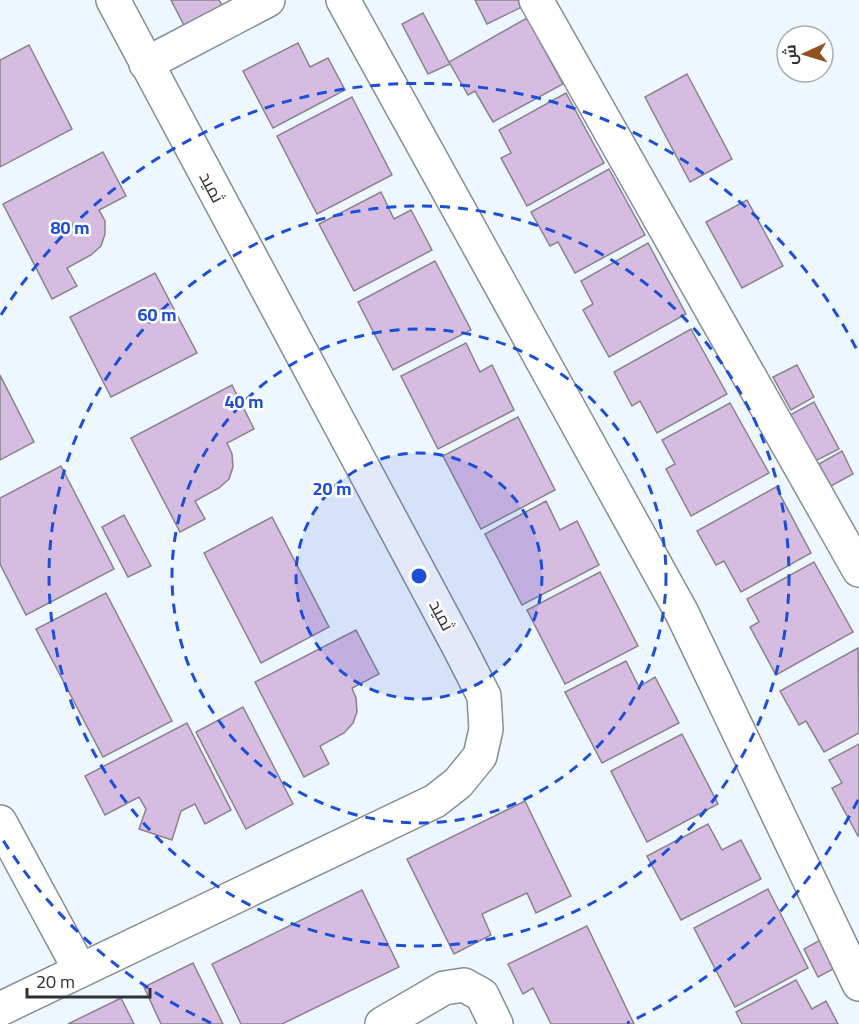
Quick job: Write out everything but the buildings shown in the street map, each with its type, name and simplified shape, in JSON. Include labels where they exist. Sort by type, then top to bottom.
[{"type":"street","name":"ثميد","points":[[0,1009],[435,801],[458,783],[480,756],[486,729],[483,696],[460,649],[113,0]]},
{"type":"street","points":[[146,64],[268,0]]},
{"type":"street","points":[[343,0],[682,613],[859,984]]},
{"type":"street","points":[[536,0],[859,570]]},
{"type":"street","points":[[0,822],[80,970]]},
{"type":"street","points":[[382,1024],[444,988],[464,985],[482,995],[496,1024]]}]
